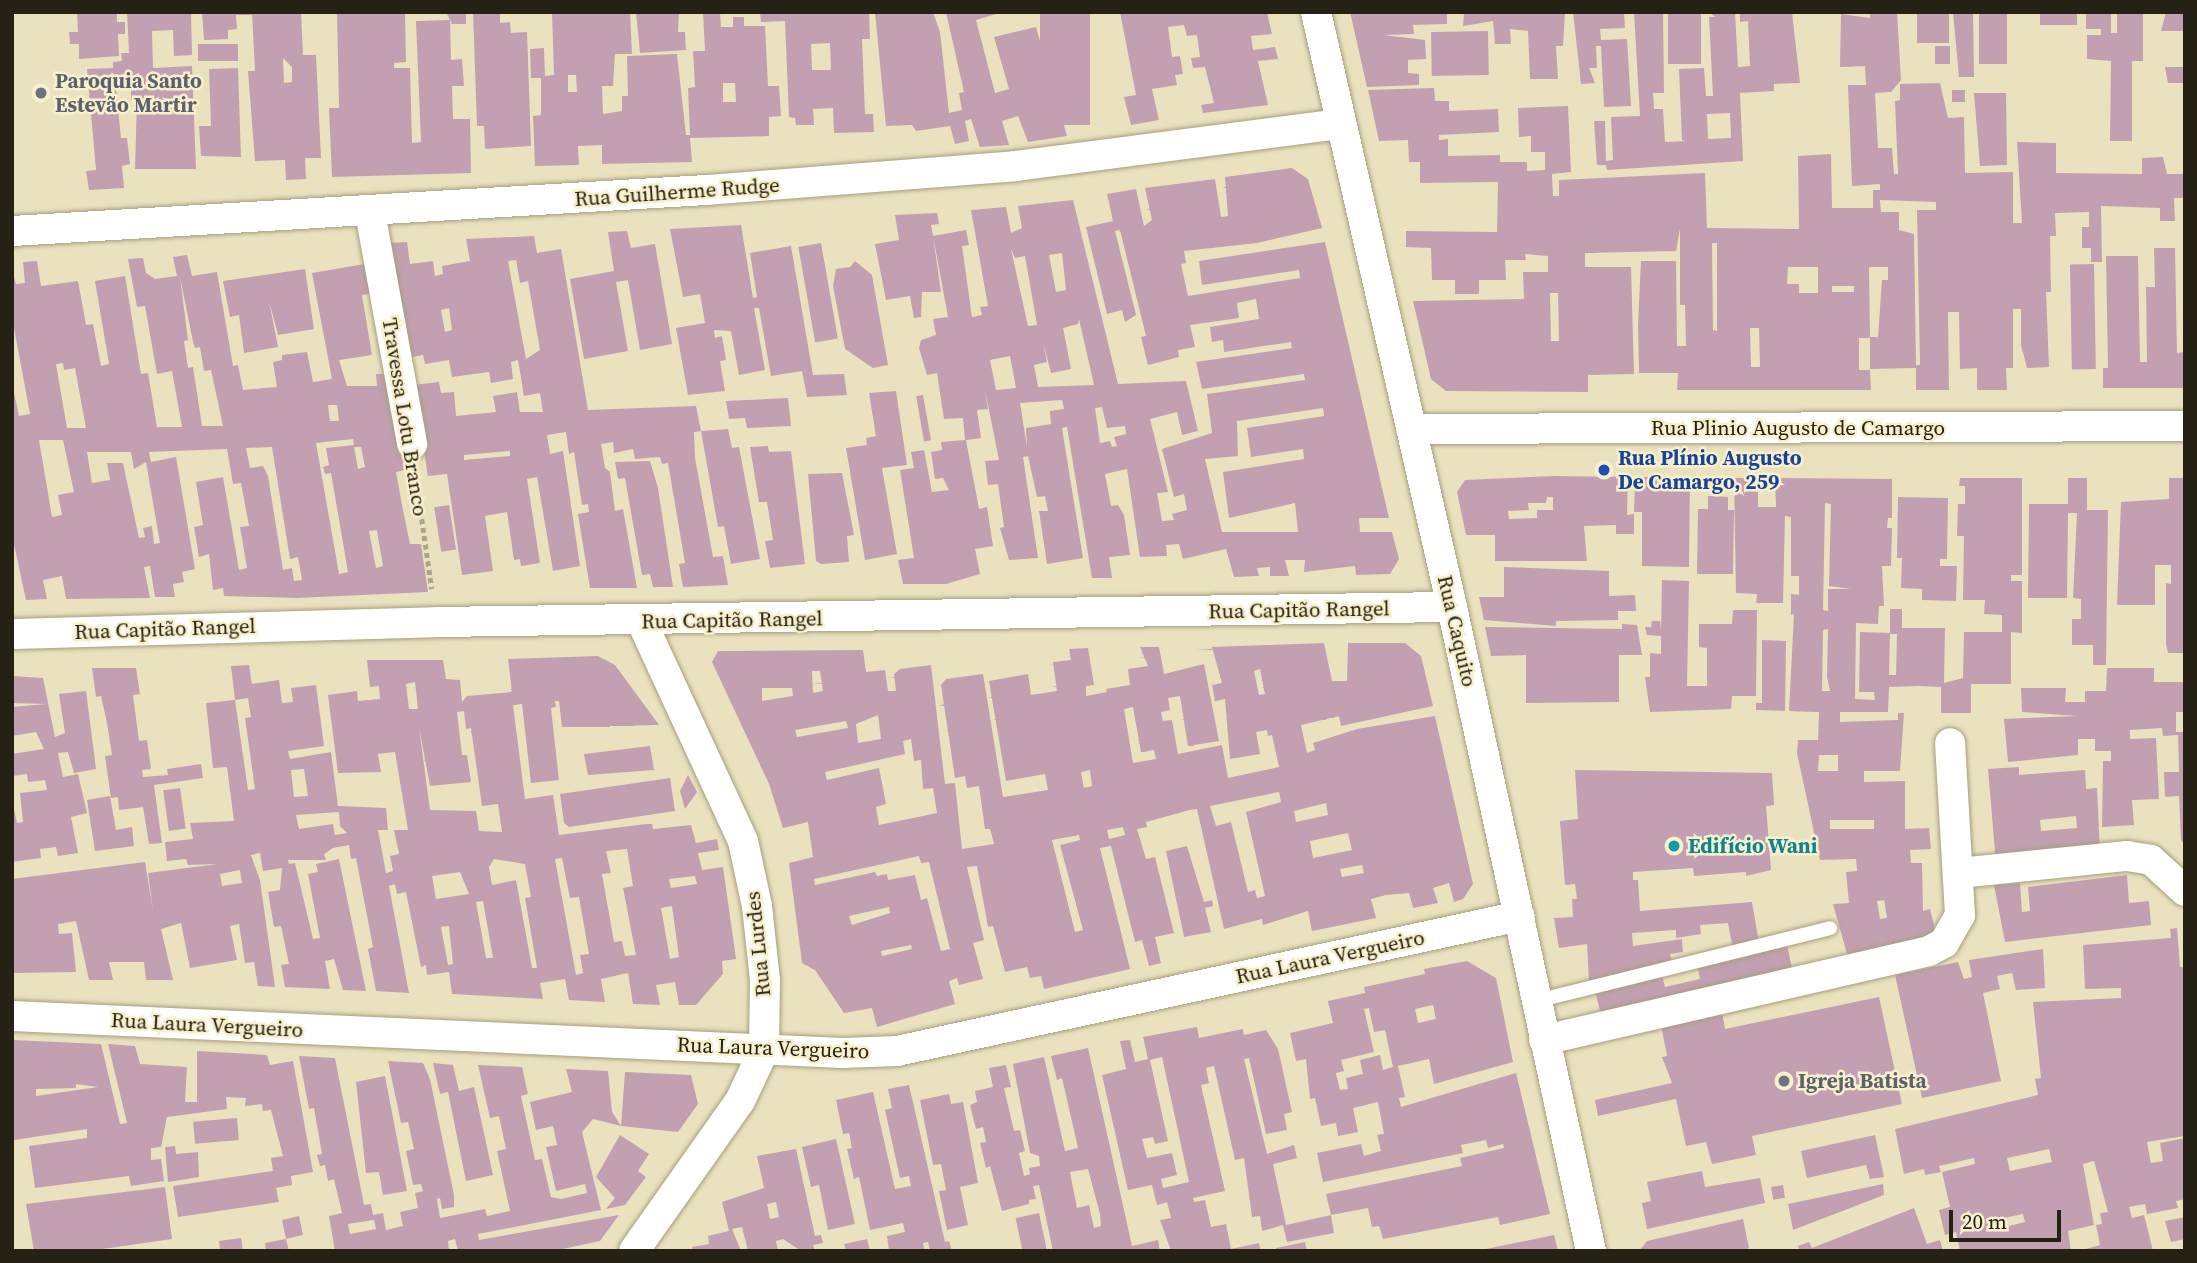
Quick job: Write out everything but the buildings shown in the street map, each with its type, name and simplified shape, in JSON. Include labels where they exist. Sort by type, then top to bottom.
[{"type":"street","name":"Rua Caquito","points":[[1316,12],[1339,124],[1452,607],[1591,1251]]},
{"type":"street","name":"Rua Guilherme Rudge","points":[[12,232],[370,212],[1016,166],[1339,124]]},
{"type":"street","name":"Travessa Lotu Branco","points":[[370,212],[411,444]]},
{"type":"street","name":"Rua Plinio Augusto de Camargo","points":[[1411,429],[2185,426]]},
{"type":"street","name":"Rua Capitão Rangel","points":[[12,634],[437,622],[642,622],[1452,607]]},
{"type":"street","name":"Rua Lurdes","points":[[634,1251],[740,1101],[764,1050],[765,980],[757,906],[743,841],[642,622]]},
{"type":"street","points":[[1544,1040],[1929,951],[1944,943],[1956,929],[1959,873],[1950,743]]},
{"type":"street","points":[[1959,873],[2127,856],[2151,860],[2185,891]]},
{"type":"street","name":"Rua Laura Vergueiro","points":[[12,1016],[764,1050],[897,1051],[1520,916]]},
{"type":"lane","points":[[1536,1001],[1830,928]]},
{"type":"path","name":"Travessa Lotu Branco","points":[[411,444],[437,622]]},
{"type":"place","name":"Paroquia Santo Estevão Martir","points":[[41,93]]},
{"type":"place","name":"Rua Plínio Augusto De Camargo, 259","points":[[1604,470]]},
{"type":"place","name":"Edifício Wani","points":[[1674,846]]},
{"type":"place","name":"Igreja Batista","points":[[1784,1081]]}]
